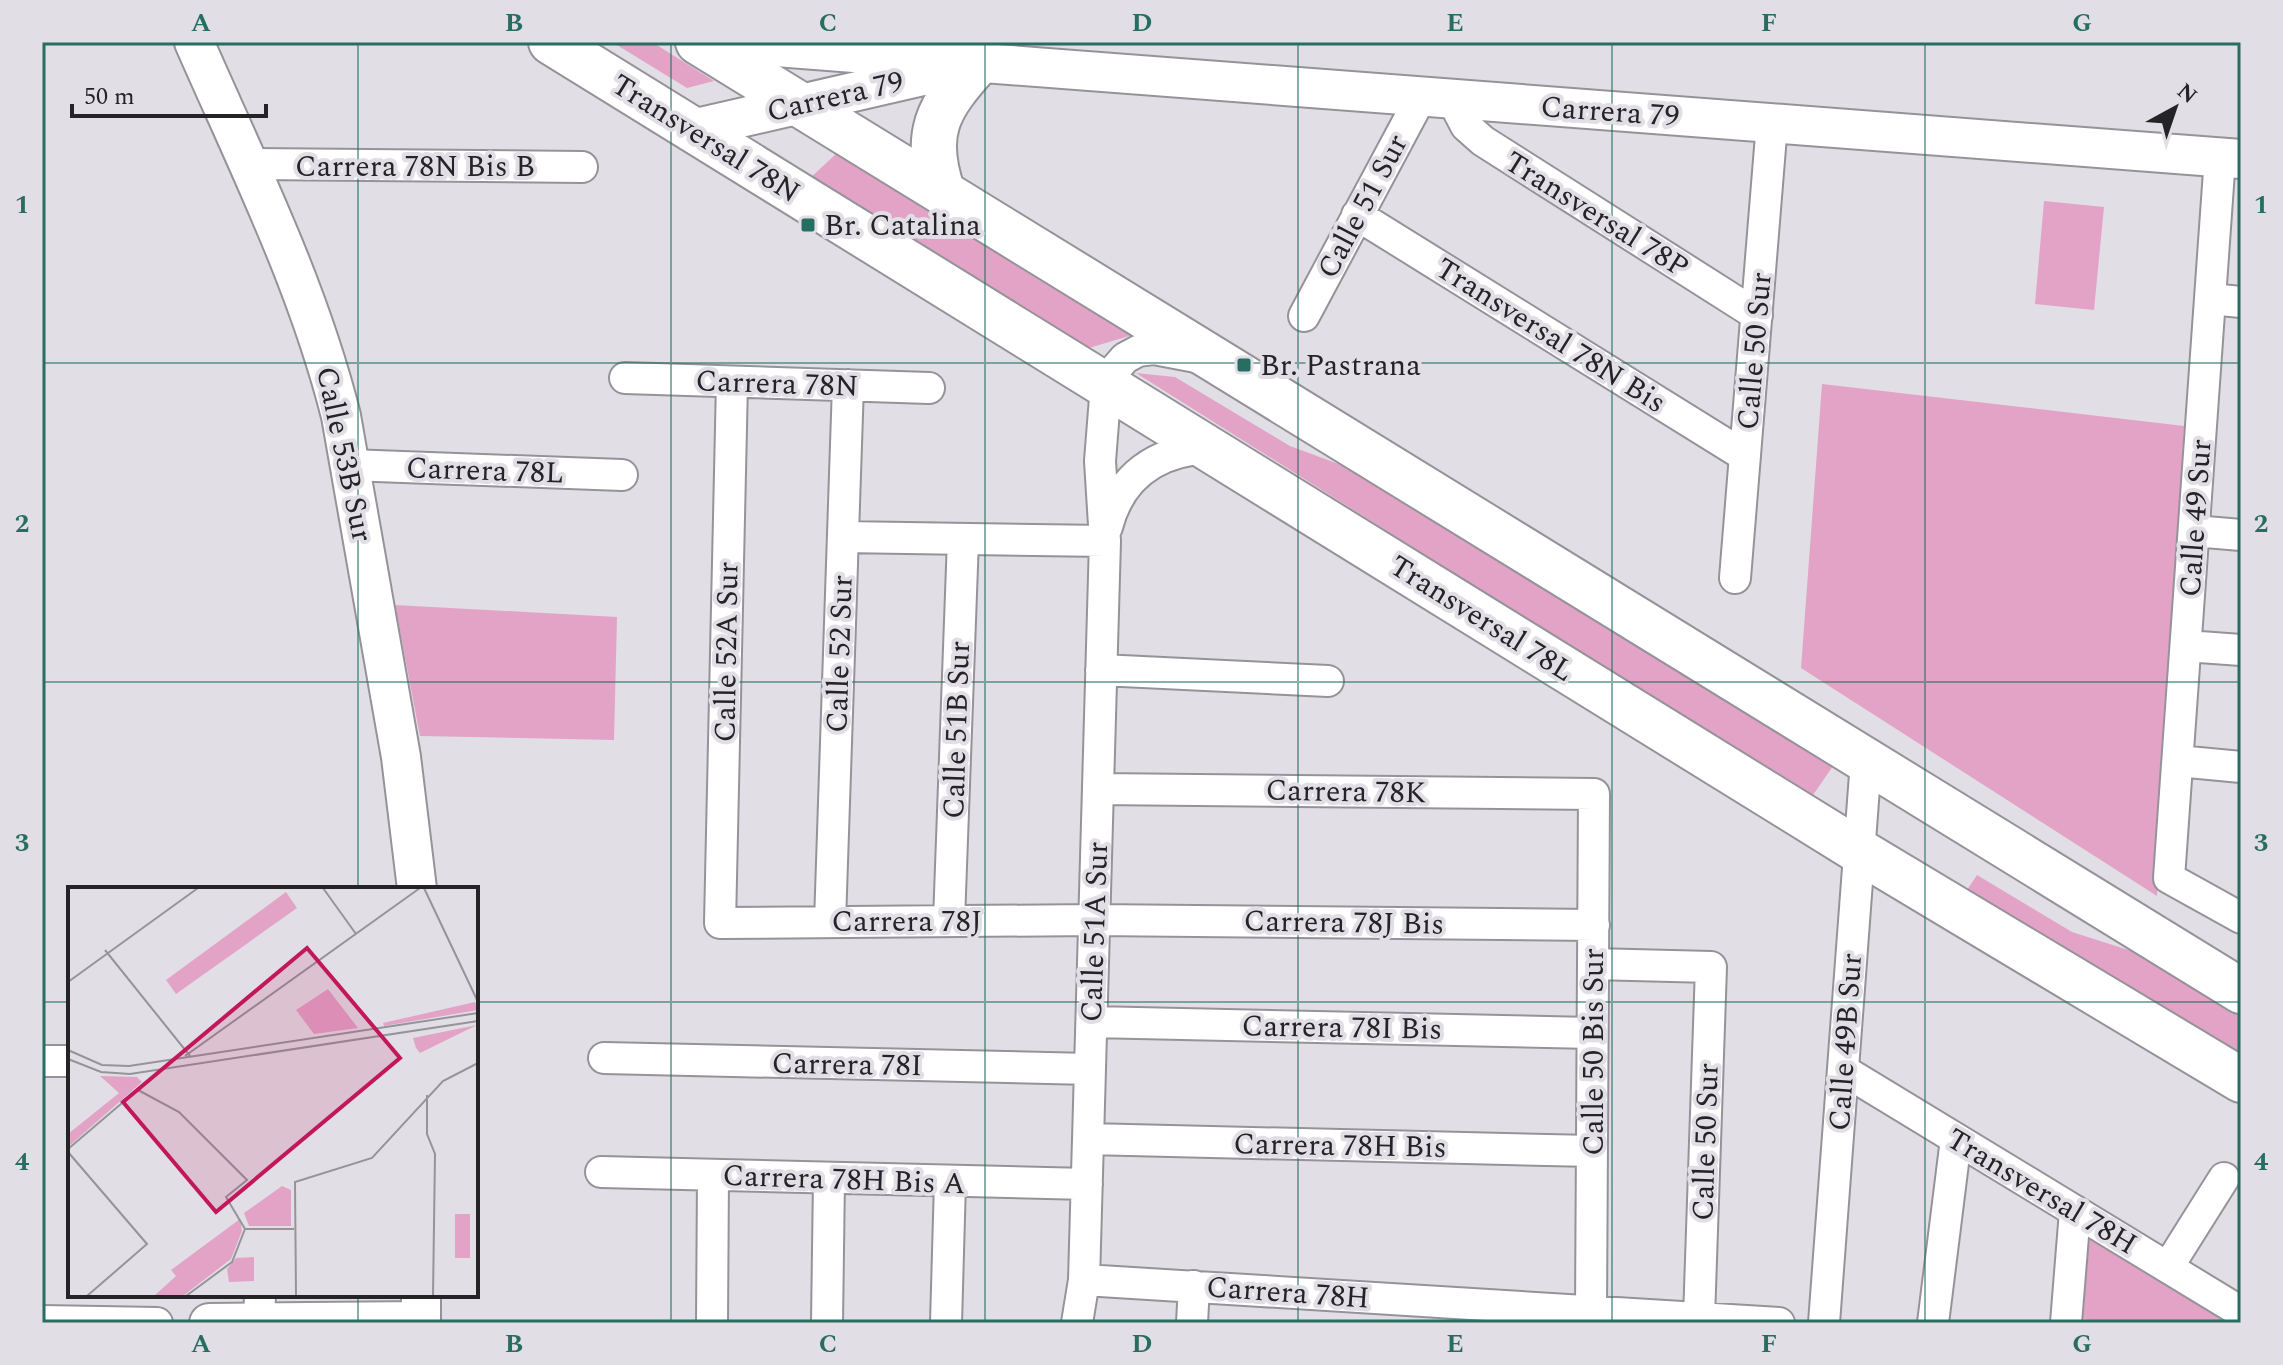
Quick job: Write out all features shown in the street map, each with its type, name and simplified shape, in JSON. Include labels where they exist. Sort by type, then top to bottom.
[{"type":"main road","name":"Transversal 78N","points":[[551,42],[1106,385]]},
{"type":"main road","points":[[698,42],[774,69],[943,193],[2241,991]]},
{"type":"main road","points":[[943,193],[934,149],[940,111],[948,97],[978,63]]},
{"type":"main road","name":"Transversal 78L","points":[[1106,385],[1859,851]]},
{"type":"main road","points":[[1859,851],[2241,1080]]},
{"type":"street","name":"Calle 53B Sur","points":[[194,42],[301,287],[337,403],[401,757],[417,887]]},
{"type":"street","name":"Carrera 79","points":[[709,42],[774,69],[978,63],[2231,158]]},
{"type":"street","name":"Carrera 79","points":[[692,129],[774,69],[978,63]]},
{"type":"street","name":"Calle 51 Sur","points":[[1304,316],[1357,215],[1436,98]]},
{"type":"street","name":"Transversal 78P","points":[[1436,98],[1483,141],[1757,315]]},
{"type":"street","name":"Calle 50 Sur","points":[[1735,578],[1772,123]]},
{"type":"street","name":"Calle 49 Sur","points":[[2231,158],[2210,299],[2169,878],[2241,918]]},
{"type":"street","name":"Carrera 78N Bis B","points":[[247,164],[582,167]]},
{"type":"street","name":"Transversal 78N Bis","points":[[1357,215],[1745,456]]},
{"type":"street","points":[[2210,299],[2241,302]]},
{"type":"street","points":[[1106,385],[1118,365],[1138,351],[1170,351],[1218,362]]},
{"type":"street","name":"Carrera 78N","points":[[625,378],[929,388]]},
{"type":"street","name":"Calle 52A Sur","points":[[720,923],[732,382]]},
{"type":"street","name":"Calle 52 Sur","points":[[830,922],[848,385]]},
{"type":"street","name":"Calle 51A Sur","points":[[1077,1323],[1084,1280],[1087,1184],[1105,541],[1100,461],[1106,385]]},
{"type":"street","name":"Calle 51A Sur","points":[[1105,541],[1114,507],[1132,478],[1160,458],[1191,449],[1208,448]]},
{"type":"street","name":"Carrera 78L","points":[[349,465],[622,475]]},
{"type":"street","points":[[2194,531],[2241,535]]},
{"type":"street","points":[[843,537],[1105,541]]},
{"type":"street","name":"Calle 51B Sur","points":[[949,921],[963,539]]},
{"type":"street","points":[[2186,646],[2241,650]]},
{"type":"street","points":[[1101,670],[1328,681]]},
{"type":"street","name":"Calle 49B Sur","points":[[1824,1323],[1866,761]]},
{"type":"street","points":[[2178,761],[2241,767]]},
{"type":"street","name":"Carrera 78K","points":[[1098,789],[1594,794]]},
{"type":"street","name":"Calle 50 Bis Sur","points":[[1591,1311],[1594,794]]},
{"type":"street","name":"Carrera 78J","points":[[720,923],[1094,920]]},
{"type":"street","name":"Carrera 78J Bis","points":[[1094,920],[1594,925]]},
{"type":"street","name":"Calle 50 Sur","points":[[1593,964],[1711,967],[1699,1318]]},
{"type":"street","name":"Carrera 78I Bis","points":[[1092,1022],[1592,1033]]},
{"type":"street","name":"Carrera 78I","points":[[604,1058],[1090,1069]]},
{"type":"street","points":[[42,1061],[68,1061]]},
{"type":"street","name":"Transversal 78H","points":[[1843,1070],[2241,1312]]},
{"type":"street","name":"Carrera 78H Bis","points":[[1088,1139],[1592,1151]]},
{"type":"street","points":[[1933,1323],[1956,1139]]},
{"type":"street","name":"Carrera 78H Bis A","points":[[601,1172],[1087,1184]]},
{"type":"street","points":[[712,1323],[713,1175]]},
{"type":"street","points":[[827,1323],[829,1178]]},
{"type":"street","points":[[2168,1267],[2224,1178]]},
{"type":"street","points":[[946,1323],[950,1182]]},
{"type":"street","points":[[2066,1323],[2075,1211]]},
{"type":"street","name":"Carrera 78H","points":[[1084,1280],[1194,1286],[1340,1309],[1591,1311],[1779,1323]]},
{"type":"street","points":[[1192,1323],[1194,1286]]},
{"type":"street","points":[[259,1322],[260,1297]]},
{"type":"street","points":[[209,1323],[259,1322],[421,1308]]},
{"type":"street","points":[[42,1321],[157,1323]]},
{"type":"shaded area","points":[[612,42],[652,42],[714,81],[687,88]]},
{"type":"shaded area","points":[[837,153],[1139,333],[1089,348],[809,179]]},
{"type":"shaded area","points":[[2044,201],[2104,207],[2094,310],[2035,304]]},
{"type":"shaded area","points":[[1136,373],[1175,377],[1290,446],[1379,479],[1833,766],[1811,798]]},
{"type":"shaded area","points":[[1822,384],[2184,426],[2157,896],[1801,668]]},
{"type":"shaded area","points":[[395,605],[617,617],[614,740],[420,736]]},
{"type":"shaded area","points":[[1977,875],[2072,932],[2138,953],[2241,1015],[2241,1065],[1963,896]]},
{"type":"shaded area","points":[[2085,1230],[2241,1323],[2134,1323],[2078,1319]]},
{"type":"place","name":"Br. Catalina","points":[[808,225]]},
{"type":"place","name":"Br. Pastrana","points":[[1244,365]]}]
